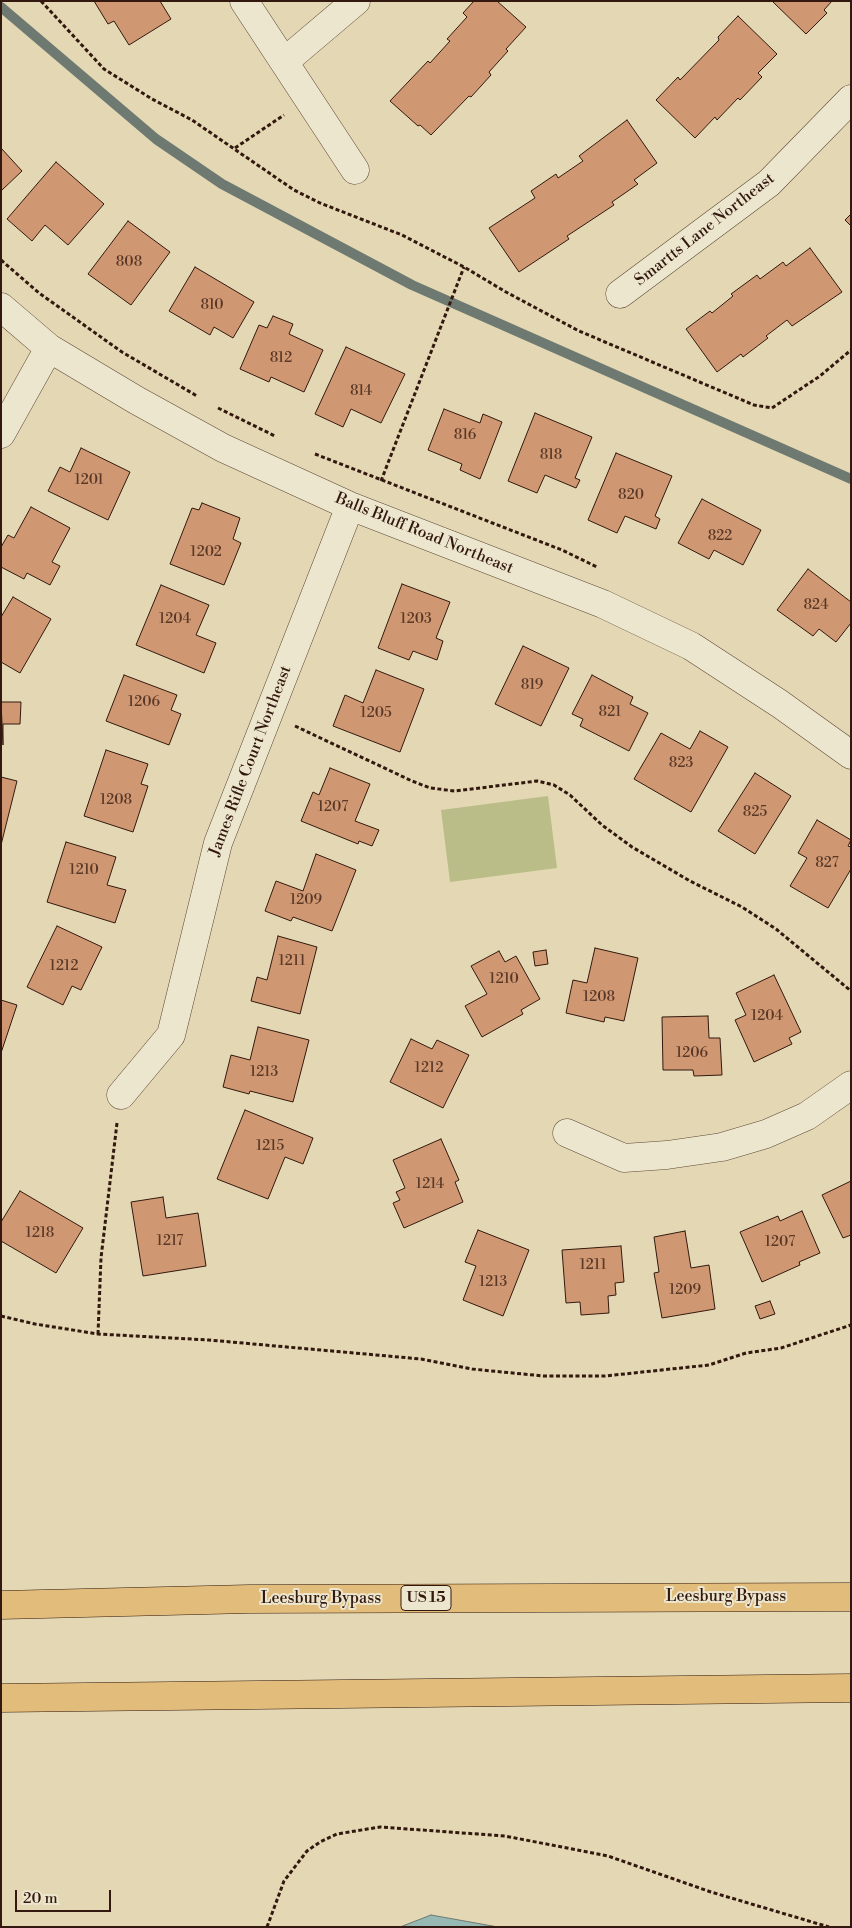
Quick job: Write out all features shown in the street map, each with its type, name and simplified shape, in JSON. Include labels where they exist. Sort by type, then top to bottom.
[{"type":"highway","name":"Leesburg Bypass","points":[[1,1605],[249,1599],[851,1596]]},
{"type":"highway","points":[[1,1698],[851,1688]]},
{"type":"street","points":[[244,1],[355,170]]},
{"type":"street","points":[[284,62],[356,1]]},
{"type":"street","name":"Smartts Lane Northeast","points":[[620,294],[769,183],[851,99]]},
{"type":"street","name":"Balls Bluff Road Northeast","points":[[1,306],[49,348],[136,400],[223,448],[358,509],[603,604],[691,646],[780,704],[851,755]]},
{"type":"street","points":[[1,434],[49,348]]},
{"type":"street","name":"James Rifle Court Northeast","points":[[121,1095],[171,1035],[218,844],[269,711],[358,509]]},
{"type":"street","points":[[566,1133],[624,1158],[667,1155],[722,1147],[766,1134],[807,1116],[851,1085]]},
{"type":"path","points":[[41,1],[104,69],[192,120],[294,190],[320,203],[402,235],[579,331],[754,405],[772,408],[820,376],[851,350]]},
{"type":"path","points":[[235,148],[308,99]]},
{"type":"path","points":[[1,260],[39,293],[122,352],[203,400]]},
{"type":"path","points":[[358,509],[381,481],[464,267]]},
{"type":"path","points":[[212,405],[282,439]]},
{"type":"path","points":[[309,452],[562,550],[604,570]]},
{"type":"path","points":[[269,711],[309,733],[430,788],[455,791],[537,781],[554,785],[570,795],[602,825],[632,847],[690,881],[742,907],[776,929],[851,991]]},
{"type":"path","points":[[98,1334],[101,1258],[121,1095]]},
{"type":"path","points":[[1,1316],[98,1334],[209,1340],[421,1359],[472,1369],[543,1376],[605,1376],[708,1365],[746,1353],[781,1348],[851,1325]]},
{"type":"path","points":[[267,1927],[284,1881],[307,1851],[337,1834],[380,1827],[505,1836],[608,1856],[711,1892],[829,1927]]},
{"type":"green space","points":[[548,796],[557,868],[450,882],[441,810]]},
{"type":"water","points":[[431,1915],[498,1927],[400,1927]]},
{"type":"building","points":[[94,1],[160,1],[171,19],[129,45],[114,21],[108,24]]},
{"type":"building","points":[[474,1],[497,1],[526,27],[489,72],[491,75],[431,135],[390,101],[450,41],[447,39],[467,17],[463,13]]},
{"type":"building","points":[[772,1],[832,1],[824,10],[827,13],[806,34]]},
{"type":"building","points":[[738,16],[777,54],[758,73],[762,77],[740,100],[738,98],[717,120],[715,117],[695,138],[656,100],[678,77],[680,80],[719,40],[718,37]]},
{"type":"building","points":[[627,120],[657,163],[634,180],[638,184],[612,202],[614,205],[567,236],[569,239],[519,272],[489,228],[535,198],[531,191],[556,174],[558,178],[583,161],[579,156]]},
{"type":"building","points":[[1,148],[22,171],[1,191]]},
{"type":"building","points":[[56,162],[104,204],[68,245],[45,225],[32,241],[7,219]]},
{"type":"building","points":[[851,214],[851,226],[845,220]]},
{"type":"building","points":[[128,221],[170,252],[131,305],[88,274]]},
{"type":"building","points":[[810,248],[842,292],[792,326],[787,320],[766,336],[768,338],[743,357],[741,354],[717,372],[686,329],[710,311],[712,313],[733,296],[731,294],[757,275],[760,279],[783,262],[786,266]]},
{"type":"building","points":[[195,267],[254,302],[233,338],[214,327],[210,335],[169,311]]},
{"type":"building","points":[[273,316],[293,324],[289,334],[323,350],[304,392],[271,377],[269,382],[240,369],[259,325],[267,328]]},
{"type":"building","points":[[346,347],[405,374],[381,423],[351,409],[343,427],[315,414]]},
{"type":"building","points":[[444,409],[480,423],[483,414],[502,422],[480,479],[460,470],[462,464],[428,450]]},
{"type":"building","points":[[535,413],[592,437],[575,478],[580,480],[576,488],[545,475],[537,493],[508,481]]},
{"type":"building","points":[[81,448],[130,472],[108,520],[48,491],[60,467],[70,472]]},
{"type":"building","points":[[616,453],[672,476],[655,516],[660,519],[656,529],[625,516],[617,533],[588,520]]},
{"type":"building","points":[[702,499],[761,530],[743,565],[714,550],[709,559],[678,543]]},
{"type":"building","points":[[202,503],[240,518],[233,539],[241,543],[224,585],[170,564],[192,508],[199,510]]},
{"type":"building","points":[[31,507],[70,528],[52,562],[60,566],[50,585],[27,573],[24,579],[1,567],[1,547],[8,535],[14,538]]},
{"type":"building","points":[[808,569],[851,602],[851,623],[836,642],[819,629],[813,636],[777,610]]},
{"type":"building","points":[[402,584],[450,602],[436,638],[443,641],[437,660],[413,651],[409,660],[378,648]]},
{"type":"building","points":[[161,585],[209,605],[196,635],[216,643],[204,673],[136,645]]},
{"type":"building","points":[[13,597],[51,619],[20,673],[1,662],[1,617]]},
{"type":"building","points":[[523,646],[569,668],[541,726],[495,704]]},
{"type":"building","points":[[376,670],[424,689],[400,752],[333,726],[345,695],[363,703]]},
{"type":"building","points":[[124,675],[177,695],[171,710],[181,714],[169,745],[106,721]]},
{"type":"building","points":[[592,675],[633,697],[630,704],[648,713],[629,751],[580,726],[583,719],[572,714]]},
{"type":"building","points":[[1,702],[21,702],[20,724],[3,724],[3,745]]},
{"type":"building","points":[[700,731],[728,747],[691,812],[634,779],[661,733],[690,749]]},
{"type":"building","points":[[106,750],[148,764],[141,784],[148,786],[133,832],[84,816]]},
{"type":"building","points":[[330,768],[370,784],[355,821],[379,830],[372,846],[359,841],[358,844],[301,821],[313,792],[319,795]]},
{"type":"building","points":[[755,773],[791,796],[755,854],[718,831]]},
{"type":"building","points":[[1,777],[17,781],[1,845]]},
{"type":"building","points":[[817,820],[851,840],[848,846],[851,847],[851,869],[828,908],[790,886],[807,858],[798,853]]},
{"type":"building","points":[[66,842],[116,857],[107,885],[126,890],[115,923],[47,902]]},
{"type":"building","points":[[316,854],[356,870],[332,931],[293,917],[291,921],[265,911],[276,881],[303,891]]},
{"type":"building","points":[[57,926],[102,947],[81,990],[72,986],[63,1005],[27,987]]},
{"type":"building","points":[[278,936],[317,947],[300,1014],[251,1001],[257,977],[267,980]]},
{"type":"building","points":[[595,948],[638,958],[624,1021],[605,1017],[604,1022],[566,1013],[573,980],[587,983]]},
{"type":"building","points":[[546,950],[548,964],[535,966],[533,952]]},
{"type":"building","points":[[499,951],[505,962],[516,956],[540,999],[521,1010],[523,1014],[482,1037],[465,1006],[487,994],[471,966]]},
{"type":"building","points":[[774,975],[801,1032],[789,1038],[792,1044],[754,1062],[735,1020],[746,1015],[736,993]]},
{"type":"building","points":[[1,1000],[17,1005],[1,1053]]},
{"type":"building","points":[[708,1016],[709,1038],[720,1038],[722,1075],[694,1076],[693,1070],[663,1070],[662,1017]]},
{"type":"building","points":[[258,1027],[309,1040],[293,1102],[250,1091],[249,1094],[223,1087],[231,1055],[250,1060]]},
{"type":"building","points":[[411,1039],[432,1049],[437,1040],[469,1055],[443,1108],[390,1082]]},
{"type":"building","points":[[245,1110],[313,1138],[303,1164],[285,1157],[268,1199],[217,1179]]},
{"type":"building","points":[[441,1139],[459,1180],[455,1182],[463,1202],[404,1228],[393,1203],[400,1200],[396,1192],[405,1188],[393,1160]]},
{"type":"building","points":[[851,1181],[851,1235],[843,1238],[822,1195]]},
{"type":"building","points":[[20,1191],[83,1228],[56,1273],[1,1241],[1,1222]]},
{"type":"building","points":[[163,1197],[166,1218],[198,1213],[206,1266],[143,1276],[131,1202]]},
{"type":"building","points":[[802,1211],[820,1253],[799,1262],[800,1265],[762,1282],[740,1232],[778,1216],[780,1221]]},
{"type":"building","points":[[478,1230],[529,1250],[503,1316],[463,1300],[476,1266],[465,1262]]},
{"type":"building","points":[[685,1231],[691,1268],[709,1265],[715,1309],[662,1318],[654,1273],[659,1272],[654,1237]]},
{"type":"building","points":[[621,1246],[624,1282],[615,1283],[616,1295],[608,1296],[609,1313],[581,1315],[580,1302],[566,1303],[562,1250]]},
{"type":"building","points":[[770,1301],[775,1314],[760,1319],[755,1306]]},
{"type":"waterway","points":[[1,7],[156,139],[222,184],[412,285],[851,479]]}]
